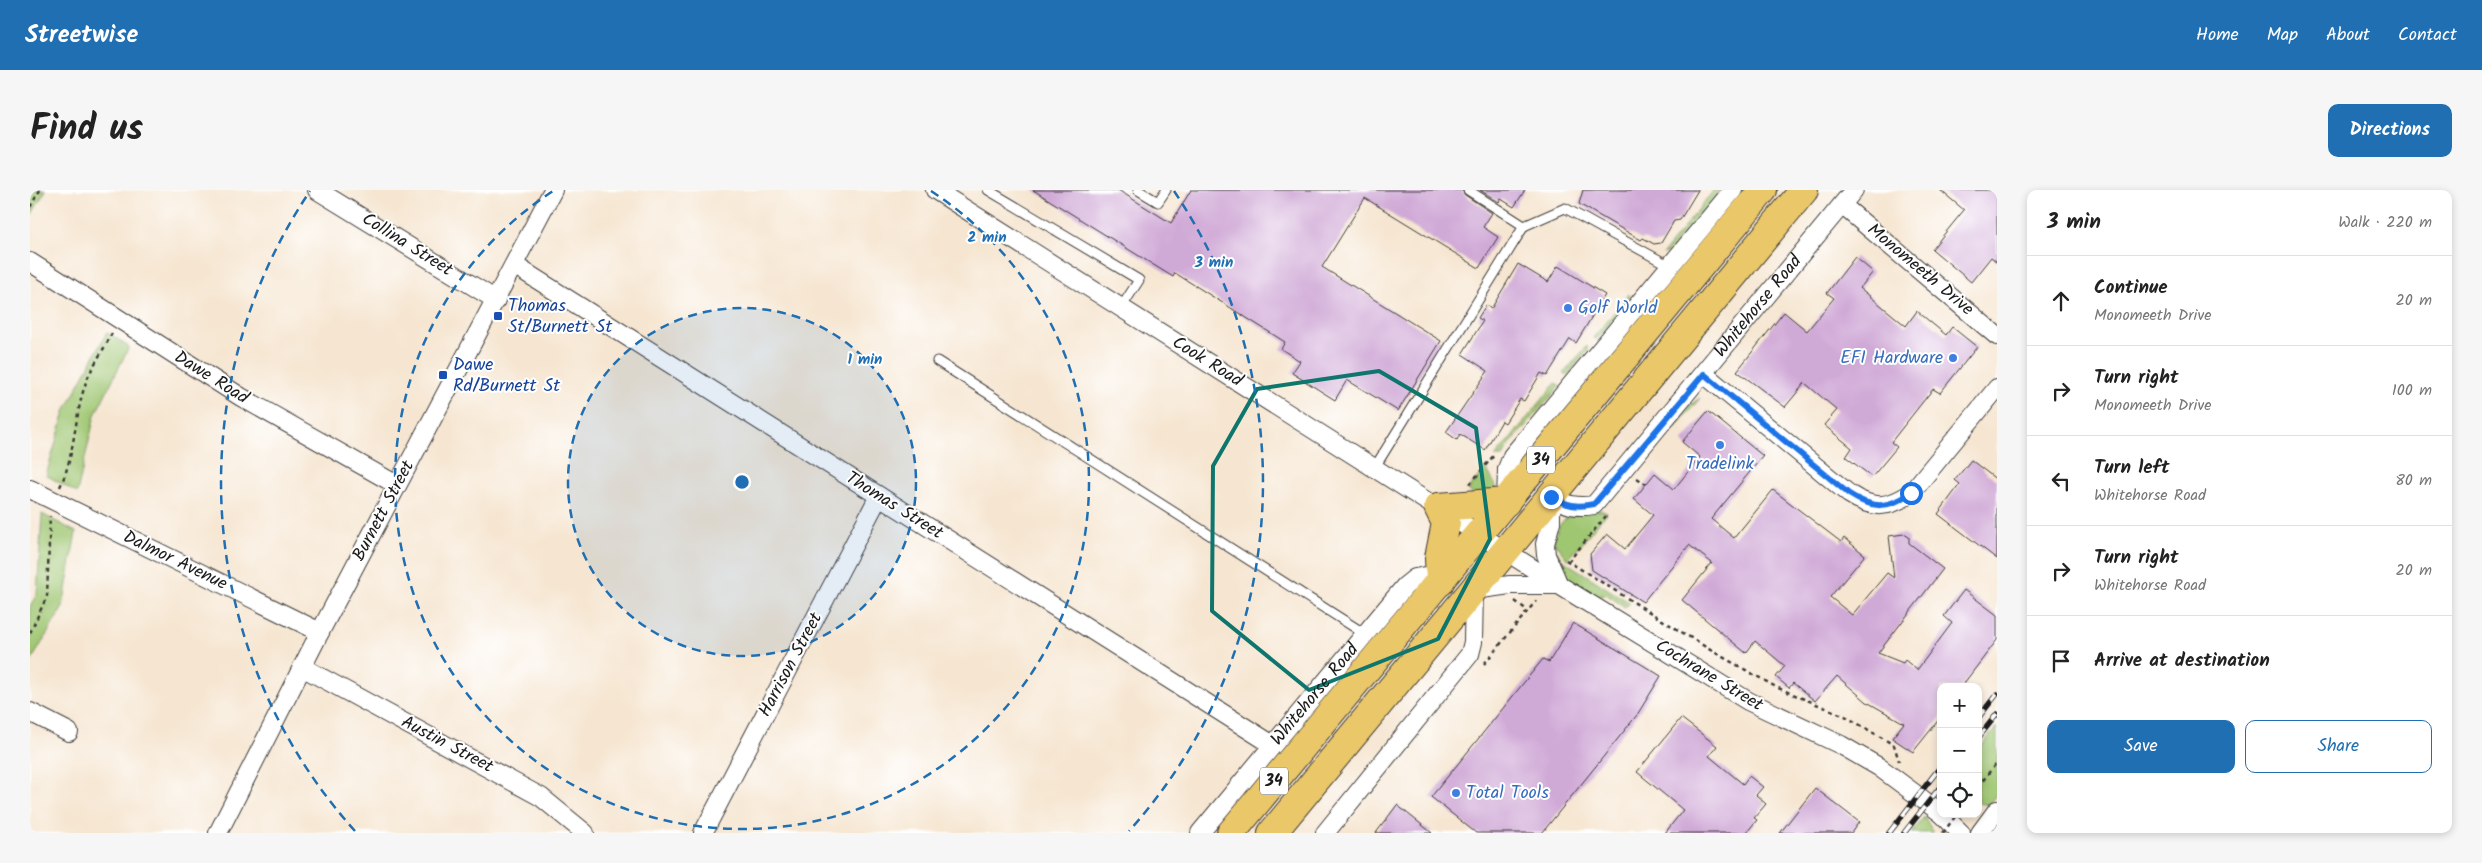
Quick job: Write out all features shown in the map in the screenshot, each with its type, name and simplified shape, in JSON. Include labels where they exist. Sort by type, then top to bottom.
[{"type":"highway","name":"Whitehorse Road","points":[[1231,833],[1763,190]]},
{"type":"highway","name":"34","points":[[1272,833],[1804,190]]},
{"type":"highway","points":[[1440,582],[1440,558],[1446,523],[1438,507],[1506,502]]},
{"type":"street","name":"Collina Street","points":[[317,190],[496,300]]},
{"type":"street","name":"Burnett Street","points":[[218,833],[320,632],[553,190]]},
{"type":"street","name":"Cook Road","points":[[935,190],[1479,533]]},
{"type":"street","points":[[1506,502],[1507,469],[1512,456],[1733,190]]},
{"type":"street","name":"Whitehorse Road","points":[[1551,497],[1568,506],[1580,507],[1594,504],[1704,374],[1854,190]]},
{"type":"street","name":"Monomeeth Drive","points":[[1842,205],[1997,336]]},
{"type":"street","name":"Dawe Road","points":[[30,262],[241,398],[397,485]]},
{"type":"street","name":"Thomas Street","points":[[514,265],[1273,745]]},
{"type":"street","points":[[1704,374],[1849,494],[1872,506],[1896,501],[1911,493],[1997,388]]},
{"type":"street","name":"Dalmor Avenue","points":[[30,489],[320,632]]},
{"type":"street","name":"Harrison Street","points":[[703,833],[879,496]]},
{"type":"street","points":[[1326,833],[1470,654],[1474,642],[1474,590],[1510,584],[1559,585],[1546,556],[1545,544],[1551,522],[1551,497]]},
{"type":"street","name":"Cochrane Street","points":[[1479,533],[1559,585],[1748,701],[1841,745],[1879,767],[1937,810]]},
{"type":"street","name":"Whitehorse Road","points":[[1200,833],[1405,586],[1415,578],[1426,576],[1440,582]]},
{"type":"street","name":"Austin Street","points":[[302,667],[541,797],[585,833]]},
{"type":"street","points":[[30,712],[69,732]]},
{"type":"street","points":[[1963,833],[1971,830],[1979,833],[1997,810]]},
{"type":"street","name":"Cochrane Street","points":[[1946,818],[1963,833]]},
{"type":"lane","points":[[988,190],[1138,280],[1121,308]]},
{"type":"lane","points":[[1138,190],[1158,202],[1166,190]]},
{"type":"lane","points":[[1468,190],[1524,226]]},
{"type":"lane","points":[[1376,467],[1524,226],[1566,208],[1670,266]]},
{"type":"lane","points":[[937,360],[1365,634]]},
{"type":"path","points":[[30,207],[40,190]]},
{"type":"path","points":[[30,633],[47,596],[49,521],[54,501],[68,470],[75,424],[86,384],[119,319]]},
{"type":"path","points":[[1637,478],[1646,484]]},
{"type":"path","points":[[1982,782],[1997,762]]},
{"type":"path","points":[[1943,833],[1954,818]]},
{"type":"highlighted area","points":[[1379,371],[1476,428],[1490,539],[1438,639],[1309,690],[1212,611],[1213,466],[1257,389]]},
{"type":"green space","points":[[30,190],[46,190],[30,217]]},
{"type":"green space","points":[[1714,190],[1720,190],[1669,252],[1663,254]]},
{"type":"green space","points":[[1629,294],[1630,299],[1597,339],[1593,338]]},
{"type":"green space","points":[[107,332],[129,347],[95,415],[77,493],[46,475],[66,409]]},
{"type":"green space","points":[[1587,346],[1588,350],[1567,376],[1564,373]]},
{"type":"green space","points":[[1556,383],[1560,386],[1508,446],[1503,457],[1495,457]]},
{"type":"green space","points":[[1700,398],[1675,428],[1671,425],[1685,408]]},
{"type":"green space","points":[[1486,468],[1496,486],[1494,490],[1478,499],[1468,490]]},
{"type":"green space","points":[[1602,510],[1607,512],[1568,560],[1554,542],[1560,524],[1577,513]]},
{"type":"green space","points":[[42,514],[76,532],[63,607],[30,663],[30,606],[37,594]]},
{"type":"green space","points":[[1553,547],[1564,561],[1630,603],[1625,607],[1606,594],[1592,599],[1566,578],[1555,557]]},
{"type":"green space","points":[[1997,727],[1997,794],[1988,805],[1982,804],[1982,745]]},
{"type":"green space","points":[[1924,817],[1934,833],[1912,833]]},
{"type":"building","points":[[1033,190],[1118,190],[1171,223],[1191,190],[1462,190],[1465,195],[1492,213],[1483,227],[1498,237],[1479,268],[1365,198],[1322,267],[1441,341],[1398,411],[1347,380],[1335,400],[1292,373],[1300,361],[1281,349],[1285,342],[1175,273],[1173,277]]},
{"type":"building","points":[[1480,190],[1525,190],[1514,207],[1501,199],[1499,202]]},
{"type":"building","points":[[1583,190],[1698,190],[1680,220],[1674,221],[1661,243],[1654,244],[1643,238],[1641,240],[1579,204]]},
{"type":"building","points":[[1940,190],[1997,190],[1997,262],[1991,257],[1971,282],[1932,249],[1964,210]]},
{"type":"building","points":[[1855,257],[1873,272],[1860,288],[1906,326],[1917,311],[1946,335],[1952,327],[1977,347],[1940,393],[1933,389],[1891,442],[1897,447],[1872,477],[1846,457],[1852,448],[1824,425],[1837,410],[1805,383],[1785,407],[1737,371],[1784,312],[1807,331],[1834,298],[1827,293]]},
{"type":"building","points":[[1518,264],[1548,282],[1558,266],[1605,295],[1576,343],[1570,339],[1547,376],[1541,373],[1524,401],[1520,399],[1505,423],[1502,421],[1485,450],[1460,434],[1457,440],[1446,432],[1488,371],[1462,354],[1483,321],[1478,318],[1486,305],[1491,309]]},
{"type":"building","points":[[1708,411],[1763,456],[1711,519],[1734,538],[1773,490],[1841,542],[1844,538],[1865,555],[1830,597],[1852,615],[1887,573],[1894,578],[1889,536],[1904,534],[1909,537],[1909,543],[1943,569],[1878,653],[1903,663],[1905,660],[1917,670],[1952,623],[1944,616],[1964,590],[1997,615],[1997,640],[1964,683],[1937,683],[1937,722],[1913,752],[1892,738],[1904,723],[1867,702],[1837,676],[1815,701],[1793,683],[1789,688],[1776,677],[1785,666],[1755,641],[1746,653],[1682,600],[1712,563],[1689,545],[1643,602],[1592,570],[1590,554],[1607,534],[1625,549],[1653,515],[1634,499],[1655,473],[1674,489],[1700,457],[1682,442]]},
{"type":"building","points":[[1971,460],[1997,480],[1997,559],[1938,514],[1960,484],[1955,480]]},
{"type":"building","points":[[1573,623],[1661,676],[1637,715],[1542,833],[1476,833],[1431,797],[1543,659],[1549,662]]},
{"type":"building","points":[[1681,718],[1717,746],[1709,756],[1743,784],[1749,776],[1763,787],[1756,795],[1766,804],[1754,818],[1757,820],[1746,833],[1665,833],[1683,810],[1637,772]]},
{"type":"building","points":[[1815,788],[1859,822],[1851,833],[1780,833]]},
{"type":"building","points":[[1397,805],[1432,833],[1376,833]]},
{"type":"railway","points":[[1982,713],[1997,694]]},
{"type":"railway","points":[[1982,733],[1997,714]]},
{"type":"railway","points":[[1889,833],[1937,771]]},
{"type":"railway","points":[[1904,833],[1937,791]]},
{"type":"place","name":"Golf World","points":[[1568,308]]},
{"type":"place","name":"Thomas St/Burnett St","points":[[498,316]]},
{"type":"place","name":"EFI Hardware","points":[[1953,358]]},
{"type":"place","name":"Dawe Rd/Burnett St","points":[[443,375]]},
{"type":"place","name":"Tradelink","points":[[1720,445]]},
{"type":"place","name":"Total Tools","points":[[1456,793]]},
{"type":"route","points":[[1551,497],[1568,506],[1580,507],[1594,504],[1704,374],[1849,494],[1864,503],[1880,506],[1904,498],[1911,493]]}]
